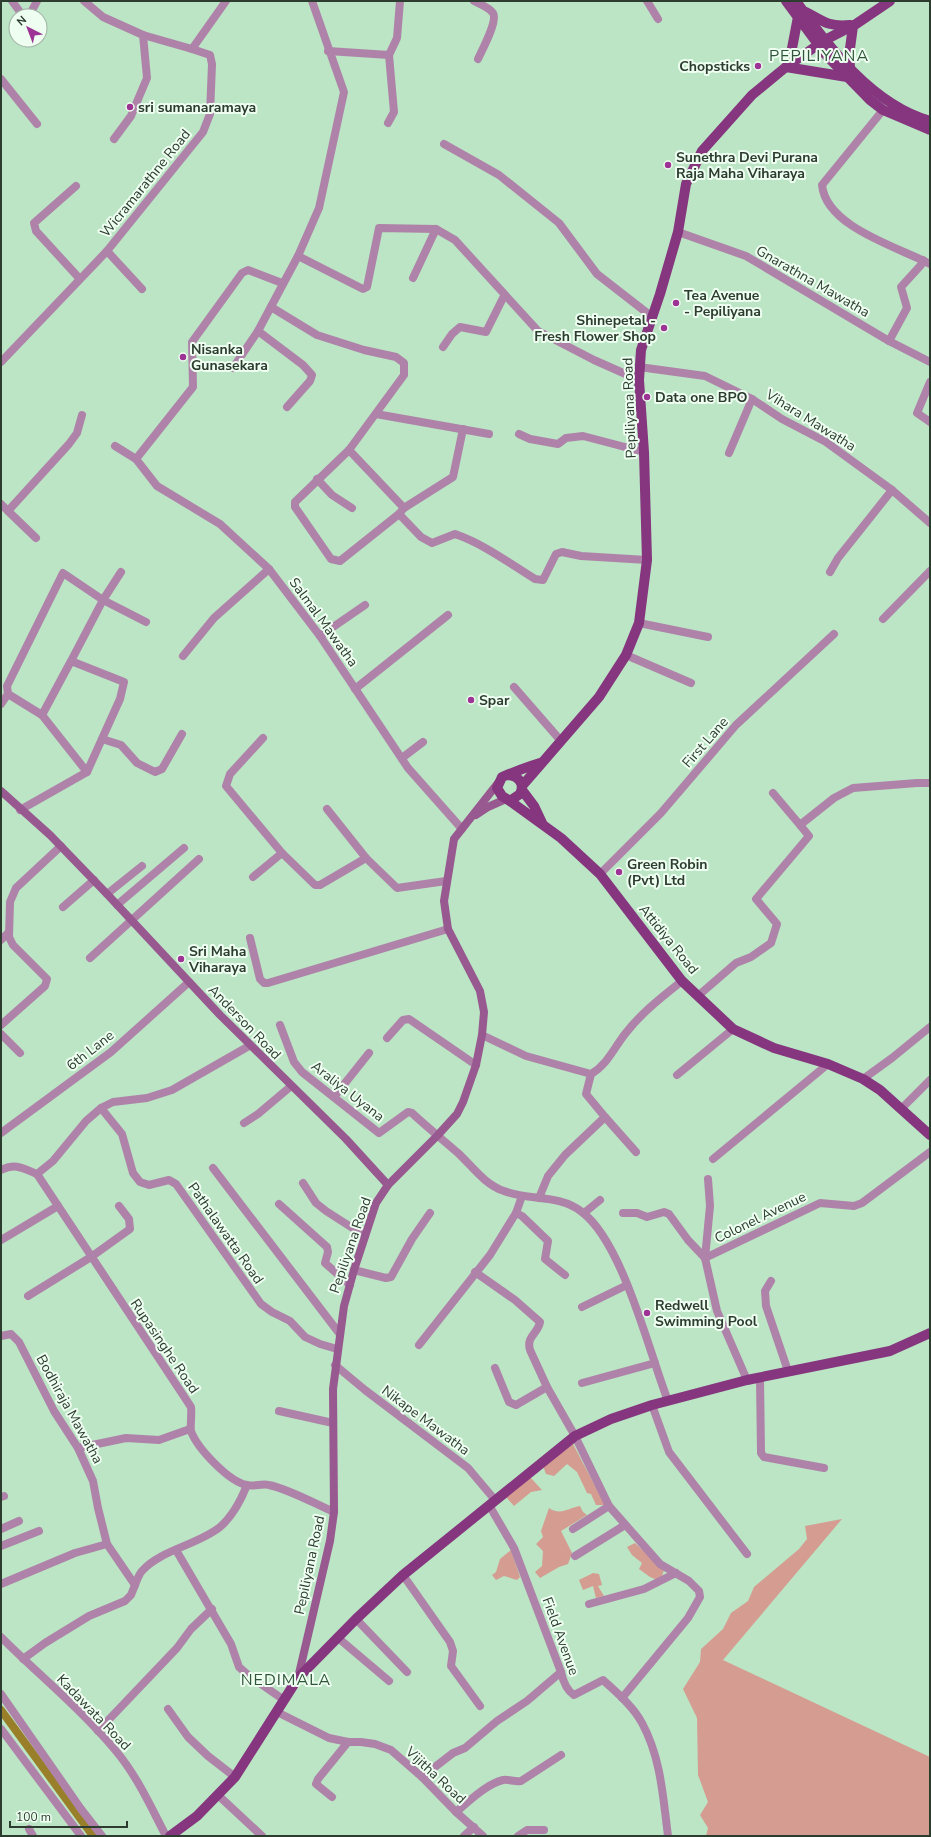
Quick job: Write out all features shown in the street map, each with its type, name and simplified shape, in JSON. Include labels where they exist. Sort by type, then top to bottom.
[{"type":"main road","points":[[786,1],[800,13],[821,43],[849,72],[891,103],[919,118],[930,122]]},
{"type":"main road","points":[[796,1],[800,13],[787,66],[849,72]]},
{"type":"main road","name":"Pepiliyana Road","points":[[522,788],[537,770],[540,763],[599,697],[626,655],[638,623],[647,560],[644,452],[639,368],[641,350],[651,316],[660,294],[678,232],[686,184],[702,151],[752,96],[787,66],[821,43],[855,25],[890,1]]},
{"type":"main road","points":[[800,13],[836,27],[855,25],[849,56],[849,72],[860,91],[883,110],[930,130]]},
{"type":"main road","points":[[472,818],[482,802],[502,778],[540,763]]},
{"type":"main road","points":[[508,775],[513,775],[521,781],[522,788],[534,806],[543,825]]},
{"type":"main road","points":[[498,783],[497,788],[502,796],[508,800]]},
{"type":"main road","points":[[472,818],[488,807],[515,799],[522,788]]},
{"type":"main road","name":"Anderson Road","points":[[1,791],[61,846],[107,894],[131,922],[250,1046],[290,1087],[346,1139],[388,1185]]},
{"type":"main road","name":"Attidiya Road","points":[[508,800],[561,838],[600,874],[682,981],[699,995],[733,1029],[774,1048],[828,1064],[863,1079],[880,1090],[902,1108],[930,1135]]},
{"type":"main road","name":"Pepiliyana Road","points":[[298,1678],[330,1541],[334,1512],[333,1389],[339,1333],[354,1270],[376,1203],[388,1185],[457,1114],[463,1102],[476,1065],[482,1035],[484,1012],[480,991],[448,929],[444,902],[446,881],[454,839],[472,818]]},
{"type":"main road","points":[[170,1836],[197,1816],[219,1796],[235,1777],[298,1678],[356,1619],[404,1575],[575,1436],[611,1419],[652,1405],[747,1380],[890,1351],[930,1333]]},
{"type":"street","points":[[84,1],[103,17],[143,35],[192,49],[226,1]]},
{"type":"street","points":[[233,368],[258,331],[271,307],[282,283],[298,256],[319,208],[344,92],[328,51],[312,1]]},
{"type":"street","points":[[388,123],[394,112],[389,55],[397,38],[400,1]]},
{"type":"street","points":[[474,1],[492,12],[494,16],[492,28],[478,59]]},
{"type":"street","points":[[647,1],[658,19]]},
{"type":"street","points":[[114,139],[131,116],[147,78],[143,35]]},
{"type":"street","name":"Wicramarathne Road","points":[[1,362],[79,278],[107,251],[203,132],[210,114],[212,64],[210,55],[192,49]]},
{"type":"street","points":[[328,51],[389,55]]},
{"type":"street","points":[[1,79],[36,124]]},
{"type":"street","points":[[883,110],[822,185],[823,194],[843,220],[882,243],[926,262]]},
{"type":"street","points":[[444,144],[499,175],[559,223],[597,274],[651,316]]},
{"type":"street","points":[[76,186],[34,223],[36,231],[79,278]]},
{"type":"street","points":[[298,256],[363,288],[368,287],[379,228],[436,229],[455,240],[504,296],[538,331],[594,360],[639,380]]},
{"type":"street","points":[[413,278],[436,229]]},
{"type":"street","name":"Gnarathna Mawatha","points":[[678,232],[746,256],[889,341],[930,362]]},
{"type":"street","points":[[107,251],[142,289]]},
{"type":"street","points":[[889,341],[907,308],[901,286],[921,265],[926,262]]},
{"type":"street","points":[[136,460],[194,387],[192,342],[242,273],[248,270],[282,283]]},
{"type":"street","points":[[443,347],[460,326],[486,332],[504,296]]},
{"type":"street","points":[[271,307],[317,335],[364,350],[396,357],[404,363],[404,375],[349,450],[299,496],[295,502],[295,506],[331,559],[340,561],[402,511],[454,477],[463,429]]},
{"type":"street","points":[[258,331],[303,365],[312,375],[310,381],[287,407]]},
{"type":"street","name":"Vihara Mawatha","points":[[639,368],[705,376],[752,399],[782,419],[826,442],[892,490],[930,523]]},
{"type":"street","points":[[930,382],[917,413],[930,422]]},
{"type":"street","points":[[729,454],[752,399]]},
{"type":"street","points":[[376,414],[489,434]]},
{"type":"street","points":[[8,511],[69,444],[76,433],[82,415]]},
{"type":"street","points":[[520,434],[530,439],[558,444],[566,438],[582,436],[644,452]]},
{"type":"street","name":"Salmal Mawatha","points":[[115,446],[136,460],[157,486],[220,524],[269,570],[320,636],[408,768],[462,829]]},
{"type":"street","points":[[349,450],[402,511],[421,537],[432,543],[454,534],[479,544],[535,579],[543,580],[556,554],[562,552],[581,556],[647,560]]},
{"type":"street","points":[[317,479],[332,496],[352,508]]},
{"type":"street","points":[[830,572],[838,558],[892,490]]},
{"type":"street","points":[[1,504],[36,538]]},
{"type":"street","points":[[183,656],[214,618],[269,570]]},
{"type":"street","points":[[883,619],[930,571]]},
{"type":"street","points":[[42,715],[103,600],[121,572]]},
{"type":"street","points":[[1,704],[63,573],[103,600],[146,622]]},
{"type":"street","points":[[320,636],[365,605]]},
{"type":"street","points":[[355,689],[448,614]]},
{"type":"street","points":[[638,623],[708,637]]},
{"type":"street","name":"First Lane","points":[[600,874],[661,813],[736,725],[834,634]]},
{"type":"street","points":[[626,655],[691,683]]},
{"type":"street","points":[[20,810],[87,772],[120,699],[124,682],[71,661]]},
{"type":"street","points":[[514,688],[561,741]]},
{"type":"street","points":[[8,690],[42,715],[87,772]]},
{"type":"street","points":[[102,739],[121,745],[137,763],[155,772],[162,769],[182,734]]},
{"type":"street","points":[[263,738],[230,774],[226,786],[282,852],[315,885],[320,885],[366,858]]},
{"type":"street","points":[[402,758],[423,742]]},
{"type":"street","points":[[800,825],[834,798],[853,788],[930,783]]},
{"type":"street","points":[[699,995],[736,963],[751,957],[771,942],[777,924],[756,899],[809,836],[773,794]]},
{"type":"street","points":[[327,809],[366,858],[397,888],[446,881]]},
{"type":"street","points":[[1,1025],[45,986],[47,982],[47,979],[13,945],[8,937],[10,902],[16,888],[61,846]]},
{"type":"street","points":[[117,905],[184,848]]},
{"type":"street","points":[[253,876],[282,852]]},
{"type":"street","points":[[90,958],[199,859]]},
{"type":"street","points":[[107,894],[142,866]]},
{"type":"street","points":[[63,907],[94,880]]},
{"type":"street","points":[[250,938],[260,979],[264,983],[268,983],[448,929]]},
{"type":"street","points":[[1,940],[8,933]]},
{"type":"street","points":[[636,1152],[586,1094],[592,1074],[601,1068],[625,1033],[654,1003],[682,981]]},
{"type":"street","name":"6th Lane","points":[[1,1133],[111,1052],[189,982]]},
{"type":"street","points":[[387,1038],[403,1020],[409,1019],[476,1065]]},
{"type":"street","name":"Araliya Uyana","points":[[280,1024],[294,1062],[302,1072],[379,1133],[408,1112],[412,1113],[437,1136]]},
{"type":"street","points":[[863,1079],[930,1027]]},
{"type":"street","points":[[677,1075],[733,1029]]},
{"type":"street","points":[[1,1034],[20,1053]]},
{"type":"street","points":[[482,1035],[526,1056],[592,1074]]},
{"type":"street","points":[[1,1170],[11,1166],[20,1167],[37,1174],[53,1161],[86,1121],[100,1108],[113,1102],[147,1098],[172,1090],[250,1046]]},
{"type":"street","points":[[334,1097],[369,1053]]},
{"type":"street","points":[[713,1159],[828,1064]]},
{"type":"street","points":[[902,1108],[930,1080]]},
{"type":"street","points":[[244,1123],[258,1114],[290,1087]]},
{"type":"street","name":"Pathalawatta Road","points":[[100,1108],[122,1134],[133,1173],[140,1182],[149,1185],[169,1180],[176,1184],[261,1304],[272,1312],[290,1321],[305,1337],[320,1344],[337,1349]]},
{"type":"street","points":[[538,1198],[548,1176],[565,1154],[605,1117]]},
{"type":"street","points":[[437,1136],[493,1186],[522,1196],[560,1201],[569,1204],[584,1213],[602,1235],[619,1264],[668,1401]]},
{"type":"street","name":"Colonel Avenue","points":[[704,1258],[820,1203],[854,1206],[862,1203],[930,1152]]},
{"type":"street","points":[[214,1168],[339,1333]]},
{"type":"street","name":"Rupasinghe Road","points":[[37,1174],[191,1407],[192,1417],[190,1429]]},
{"type":"street","points":[[708,1179],[710,1206],[704,1258],[717,1311],[747,1380]]},
{"type":"street","points":[[304,1183],[316,1203],[365,1236]]},
{"type":"street","points":[[419,1345],[490,1256],[516,1213],[522,1196]]},
{"type":"street","points":[[584,1213],[600,1200]]},
{"type":"street","points":[[279,1204],[327,1247],[328,1252],[324,1263],[350,1284]]},
{"type":"street","points":[[1,1240],[58,1206]]},
{"type":"street","points":[[28,1296],[91,1257],[130,1229],[129,1219],[119,1206]]},
{"type":"street","points":[[623,1213],[637,1213],[647,1217],[664,1212],[669,1214],[688,1240],[704,1258]]},
{"type":"street","points":[[354,1270],[386,1278],[392,1277],[412,1239],[430,1213]]},
{"type":"street","points":[[516,1213],[522,1216],[548,1241],[545,1259],[565,1275]]},
{"type":"street","points":[[476,1272],[515,1300],[540,1322],[539,1328],[530,1337],[528,1344],[548,1387],[575,1436],[609,1506],[660,1564],[689,1580],[699,1591],[700,1597],[688,1618],[622,1698]]},
{"type":"street","points":[[771,1281],[765,1291],[766,1306],[788,1371]]},
{"type":"street","points":[[582,1307],[627,1285]]},
{"type":"street","name":"Bodhiraja Mawatha","points":[[1,1336],[11,1334],[19,1342],[54,1411],[78,1448],[94,1481],[98,1508],[107,1544],[135,1585]]},
{"type":"street","points":[[582,1382],[655,1363]]},
{"type":"street","name":"Nikape Mawatha","points":[[335,1365],[365,1390],[468,1468],[492,1503]]},
{"type":"street","points":[[495,1368],[509,1402],[513,1404],[516,1405],[548,1387]]},
{"type":"street","points":[[760,1378],[761,1453],[764,1457],[824,1468]]},
{"type":"street","points":[[652,1405],[669,1452],[747,1554]]},
{"type":"street","points":[[279,1411],[334,1423]]},
{"type":"street","points":[[78,1448],[126,1438],[137,1437],[159,1440],[175,1436],[190,1429],[199,1446],[208,1457],[235,1480],[247,1485],[268,1484],[334,1512]]},
{"type":"street","points":[[23,1659],[45,1643],[89,1616],[125,1601],[131,1595],[142,1571],[160,1556],[176,1550],[220,1526],[236,1508],[247,1485]]},
{"type":"street","name":"Field Avenue","points":[[492,1503],[514,1548],[561,1672],[563,1682],[574,1695],[596,1682],[603,1680],[622,1698],[642,1723],[659,1768],[668,1836]]},
{"type":"street","points":[[573,1528],[609,1506]]},
{"type":"street","points":[[1,1529],[19,1521]]},
{"type":"street","points":[[575,1556],[625,1525]]},
{"type":"street","points":[[1,1546],[39,1531]]},
{"type":"street","points":[[1,1584],[75,1553],[107,1544]]},
{"type":"street","points":[[176,1550],[212,1609],[231,1644],[239,1667],[284,1700]]},
{"type":"street","points":[[589,1604],[644,1589],[676,1573]]},
{"type":"street","points":[[404,1575],[450,1642],[453,1651],[451,1666],[480,1706]]},
{"type":"street","points":[[98,1731],[177,1648],[191,1629],[212,1609]]},
{"type":"street","points":[[356,1619],[407,1672]]},
{"type":"street","name":"Kadawata Road","points":[[1,1636],[98,1731],[117,1752],[132,1773],[166,1836]]},
{"type":"street","points":[[338,1637],[389,1681]]},
{"type":"street","points":[[422,1776],[453,1753],[465,1748],[496,1721],[527,1701],[561,1672]]},
{"type":"street","points":[[1,1694],[81,1809],[102,1836]]},
{"type":"street","points":[[168,1709],[188,1737],[208,1756],[235,1777]]},
{"type":"street","name":"Vijitha Road","points":[[277,1712],[328,1738],[348,1742],[375,1744],[391,1750],[422,1776],[456,1812],[483,1836]]},
{"type":"street","points":[[1,1729],[81,1836]]},
{"type":"street","points":[[332,1798],[316,1784],[318,1779],[348,1742]]},
{"type":"street","points":[[456,1812],[484,1790],[502,1780],[516,1782],[521,1780],[561,1755]]},
{"type":"street","points":[[219,1796],[262,1836]]},
{"type":"street","points":[[464,1836],[474,1827]]},
{"type":"street","points":[[518,1836],[527,1830],[544,1830]]},
{"type":"shaded area","points":[[573,1444],[605,1505],[596,1505],[591,1494],[587,1493],[577,1472],[567,1464],[554,1476],[546,1474],[543,1466]]},
{"type":"shaded area","points":[[530,1477],[542,1490],[531,1492],[514,1506],[506,1497]]},
{"type":"shaded area","points":[[580,1506],[583,1512],[587,1515],[561,1531],[572,1553],[568,1564],[559,1567],[540,1578],[535,1572],[542,1566],[543,1551],[536,1544],[543,1537],[541,1531],[549,1508],[557,1511],[564,1511]]},
{"type":"shaded area","points":[[842,1519],[723,1660],[930,1757],[930,1836],[706,1836],[708,1828],[700,1815],[708,1802],[698,1775],[697,1718],[683,1689],[700,1662],[701,1649],[723,1629],[731,1613],[748,1601],[754,1587],[799,1549],[807,1539],[805,1526]]},
{"type":"shaded area","points":[[635,1543],[664,1570],[662,1576],[657,1580],[639,1569],[642,1563],[632,1555],[627,1547]]},
{"type":"shaded area","points":[[511,1550],[520,1577],[517,1580],[504,1576],[496,1580],[492,1575],[496,1572],[500,1559]]},
{"type":"shaded area","points":[[593,1573],[599,1574],[602,1585],[598,1586],[604,1596],[596,1598],[593,1586],[583,1590],[579,1580]]},
{"type":"waterway","points":[[1,1710],[93,1836]]},
{"type":"place","name":"Chopsticks","points":[[758,66]]},
{"type":"place","name":"sri sumanaramaya","points":[[130,107]]},
{"type":"place","name":"Sunethra Devi Purana Raja Maha Viharaya","points":[[668,165]]},
{"type":"place","name":"Tea Avenue - Pepiliyana","points":[[676,303]]},
{"type":"place","name":"Shinepetal - Fresh Flower Shop","points":[[664,328]]},
{"type":"place","name":"Nisanka Gunasekara","points":[[183,357]]},
{"type":"place","name":"Data one BPO","points":[[647,397]]},
{"type":"place","name":"Spar","points":[[471,700]]},
{"type":"place","name":"Green Robin (Pvt) Ltd","points":[[619,872]]},
{"type":"place","name":"Sri Maha Viharaya","points":[[181,959]]},
{"type":"place","name":"Redwell Swimming Pool","points":[[647,1313]]},
{"type":"district","name":"PEPILIYANA","points":[[819,55]]},
{"type":"district","name":"NEDIMALA","points":[[286,1679]]}]
